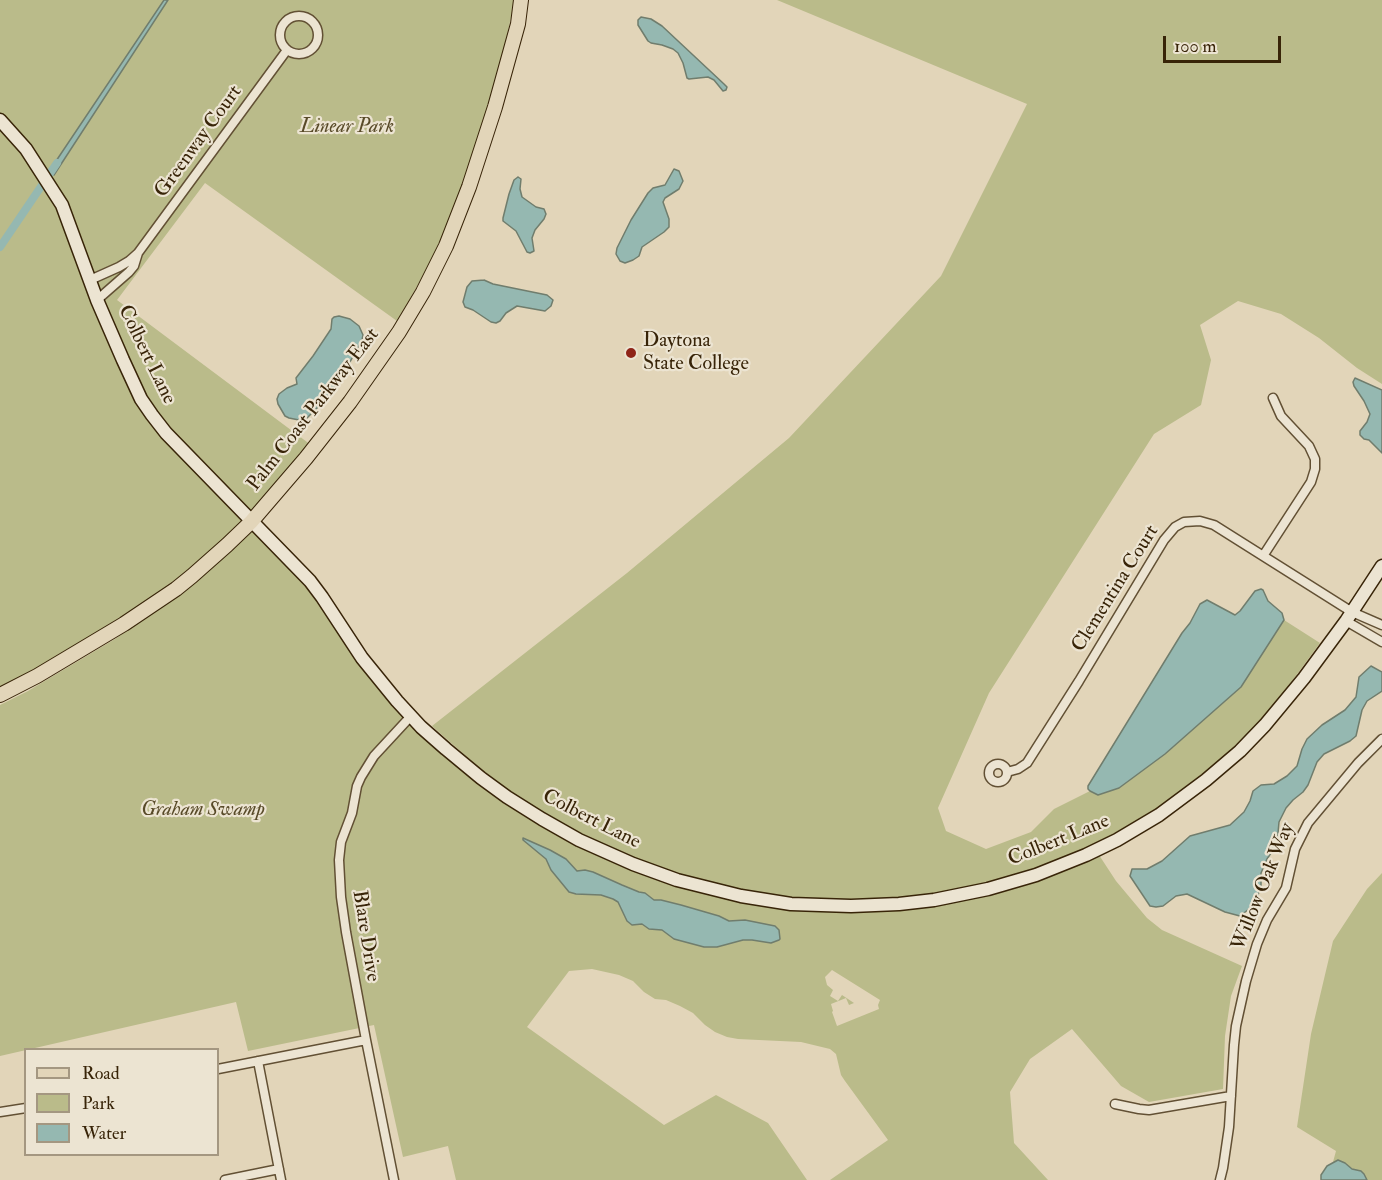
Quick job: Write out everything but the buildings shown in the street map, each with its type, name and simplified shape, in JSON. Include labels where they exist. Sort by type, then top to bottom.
[{"type":"main road","name":"Palm Coast Parkway East","points":[[0,695],[99,639],[168,594],[210,561],[251,522],[306,458],[364,384],[399,332],[446,246],[469,187],[507,69],[518,24],[521,0]]},
{"type":"street","points":[[301,16],[312,21],[318,33],[311,50],[302,54],[287,50],[283,46],[280,34],[284,23],[301,16]]},
{"type":"street","name":"Greenway Court","points":[[97,300],[134,266],[138,253],[287,50]]},
{"type":"street","name":"Colbert Lane","points":[[0,120],[26,149],[60,202],[97,300],[127,370],[141,399],[152,415],[166,433],[315,588],[366,664],[411,716],[453,756],[507,797],[579,840],[655,873],[725,893],[791,904],[850,906],[916,903],[952,897],[1021,880],[1086,855],[1117,840],[1159,814],[1219,770],[1254,737],[1304,678],[1349,617],[1382,566]]},
{"type":"street","points":[[90,280],[119,267],[138,253]]},
{"type":"street","points":[[1263,556],[1311,482],[1315,469],[1315,459],[1309,446],[1281,416],[1274,398]]},
{"type":"street","name":"Clementina Court","points":[[1007,772],[1018,770],[1027,763],[1164,540],[1175,527],[1200,520],[1219,527],[1349,617]]},
{"type":"street","points":[[1349,617],[1364,618],[1382,625]]},
{"type":"street","points":[[1349,617],[1357,628],[1382,642]]},
{"type":"street","name":"Blare Drive","points":[[394,1180],[343,915],[339,851],[361,777],[374,756],[411,716]]},
{"type":"street","name":"Willow Oak Way","points":[[1220,1180],[1229,1127],[1236,1026],[1252,959],[1262,931],[1286,888],[1298,842],[1308,823],[1358,763],[1382,739]]},
{"type":"street","points":[[219,1070],[366,1040]]},
{"type":"street","points":[[258,1061],[281,1180]]},
{"type":"street","points":[[1115,1104],[1149,1110],[1231,1096]]},
{"type":"street","points":[[0,1113],[24,1107]]},
{"type":"street","points":[[225,1180],[279,1169]]},
{"type":"green space","name":"Linear Park","points":[[0,0],[515,0],[500,66],[473,159],[446,230],[430,264],[397,321],[205,183],[117,300],[311,445],[243,524],[169,590],[36,670],[0,688]]},
{"type":"green space","points":[[777,0],[1382,0],[1382,384],[1357,368],[1319,338],[1281,314],[1238,301],[1200,325],[1211,360],[1201,405],[1154,434],[989,693],[938,808],[946,831],[986,849],[1031,832],[1054,809],[1090,791],[1098,795],[1241,687],[1284,620],[1320,643],[1256,725],[1218,762],[1145,817],[1112,838],[1082,853],[1014,878],[954,892],[903,900],[805,901],[730,892],[642,865],[600,846],[511,793],[432,726],[627,573],[789,438],[941,276],[1027,104]]},
{"type":"green space","name":"Graham Swamp","points":[[251,529],[298,577],[320,605],[360,666],[434,747],[477,782],[689,888],[904,909],[1099,855],[1116,881],[1147,918],[1162,930],[1242,966],[1231,996],[1225,1036],[1223,1089],[1149,1102],[1121,1086],[1072,1029],[1030,1059],[1010,1092],[1014,1143],[1048,1180],[830,1180],[888,1140],[841,1075],[836,1054],[830,1049],[801,1042],[727,1037],[705,1025],[693,1013],[666,1000],[655,999],[633,981],[619,975],[592,969],[569,971],[527,1027],[664,1125],[716,1095],[768,1123],[807,1180],[456,1180],[448,1146],[403,1157],[374,1025],[248,1051],[236,1002],[35,1048],[24,1048],[24,1051],[0,1056],[0,705],[115,639],[182,592],[228,554]],"holes":[[[832,970],[880,1000],[879,1009],[837,1026],[831,1004],[846,998],[849,1005],[854,1003],[842,995],[838,1001],[830,996],[833,990],[827,985],[825,977]]]},
{"type":"green space","points":[[1382,873],[1382,1180],[1367,1180],[1361,1171],[1352,1169],[1345,1163],[1333,1162],[1336,1151],[1297,1127],[1311,1034],[1333,941],[1367,889]]},
{"type":"water","points":[[164,0],[168,0],[54,175],[50,170]]},
{"type":"water","points":[[641,17],[651,19],[662,26],[727,87],[726,90],[723,91],[714,80],[708,77],[687,78],[678,53],[673,49],[648,41],[638,25]]},
{"type":"water","points":[[674,169],[679,171],[683,181],[679,189],[665,198],[663,202],[669,219],[669,227],[642,247],[639,256],[625,263],[620,261],[616,254],[617,248],[631,220],[648,193],[653,188],[665,185]]},
{"type":"water","points":[[518,177],[521,179],[522,197],[536,207],[544,209],[546,214],[535,230],[532,238],[534,251],[530,253],[527,252],[516,231],[503,221],[509,194],[514,180]]},
{"type":"water","points":[[484,280],[493,284],[547,295],[553,300],[551,306],[545,311],[517,306],[506,313],[500,321],[491,322],[465,307],[463,302],[467,287],[472,281]]},
{"type":"water","points":[[339,316],[350,319],[359,326],[363,335],[362,340],[337,384],[304,421],[285,416],[278,404],[279,394],[297,384],[296,378],[331,329],[332,319]]},
{"type":"water","points":[[1355,378],[1382,390],[1382,453],[1369,440],[1360,435],[1370,414],[1354,386]]},
{"type":"water","points":[[1261,589],[1268,601],[1282,613],[1284,620],[1241,687],[1165,754],[1119,788],[1098,795],[1090,791],[1088,786],[1200,604],[1207,600],[1235,615],[1255,591]]},
{"type":"water","points":[[1371,666],[1382,672],[1382,691],[1367,701],[1362,710],[1356,736],[1324,754],[1317,762],[1308,785],[1286,808],[1279,822],[1277,844],[1261,873],[1261,886],[1256,901],[1249,909],[1240,916],[1225,912],[1187,894],[1176,896],[1163,906],[1150,906],[1130,876],[1132,869],[1147,869],[1162,861],[1190,836],[1230,825],[1244,812],[1253,791],[1261,785],[1274,784],[1297,766],[1307,739],[1322,725],[1345,710],[1356,697],[1359,677]]},
{"type":"water","points":[[523,838],[566,859],[577,871],[593,872],[645,893],[654,900],[681,905],[729,921],[745,920],[775,926],[779,930],[780,939],[771,943],[743,940],[717,947],[704,947],[674,939],[662,930],[649,929],[642,924],[632,925],[627,921],[618,902],[613,899],[601,895],[569,892],[551,870],[546,859]]},
{"type":"water","points":[[1338,1160],[1352,1169],[1361,1171],[1367,1180],[1321,1180],[1321,1175],[1327,1166]]},
{"type":"waterway","points":[[0,247],[57,163]]},
{"type":"place","name":"Daytona State College","points":[[631,353]]}]
